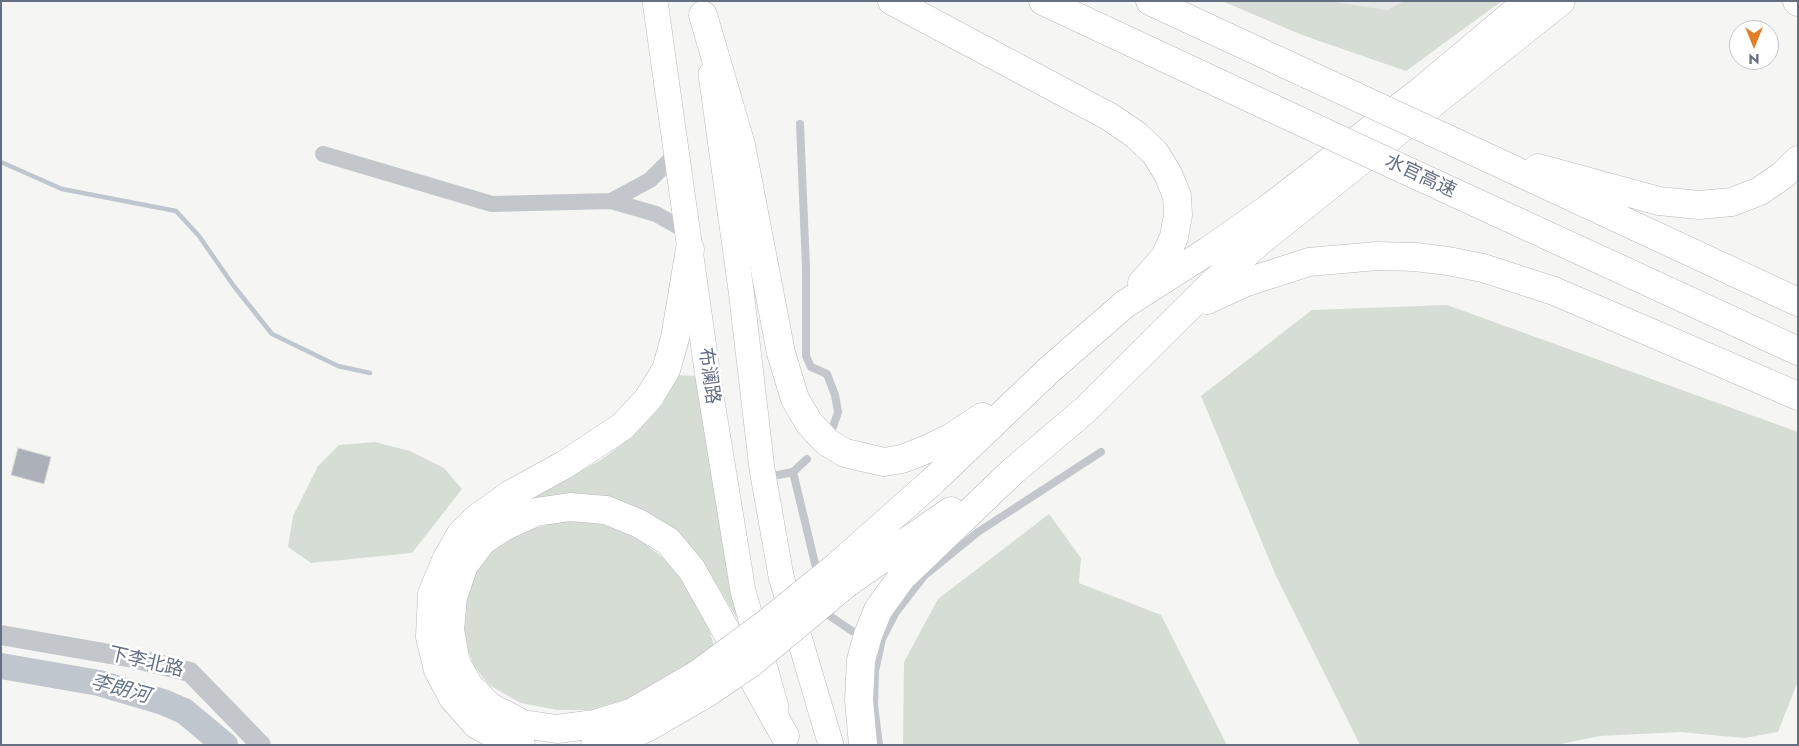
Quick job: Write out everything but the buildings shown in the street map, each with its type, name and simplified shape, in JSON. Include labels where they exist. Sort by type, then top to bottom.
[{"type":"highway","points":[[892,1],[1110,117],[1136,135],[1155,153],[1168,174],[1177,196],[1178,215],[1174,237],[1165,257],[1125,304]]},
{"type":"highway","name":"水官高速","points":[[1043,1],[1798,351]]},
{"type":"highway","points":[[1150,1],[1798,302]]},
{"type":"highway","points":[[842,574],[935,479],[1049,370],[1125,304],[1208,251],[1269,208],[1422,90],[1528,1]]},
{"type":"highway","points":[[863,745],[859,700],[861,660],[868,635],[878,610],[890,592],[919,559],[1012,472],[1085,410],[1165,330],[1259,242],[1562,1]]},
{"type":"highway","points":[[702,8],[741,145],[787,375],[795,399],[808,423],[826,442],[845,453],[863,459],[884,462],[902,459],[952,437],[1049,370]]},
{"type":"highway","points":[[1487,157],[1568,175],[1659,201],[1699,205],[1732,202],[1760,191],[1783,175],[1798,160]]},
{"type":"highway","points":[[521,745],[507,741],[478,725],[453,698],[438,670],[430,637],[432,594],[447,558],[462,534],[476,519],[511,494],[564,465],[623,426],[648,399],[666,370],[672,346],[689,240]]},
{"type":"highway","points":[[1165,330],[1215,295],[1276,271],[1310,262],[1342,258],[1415,257],[1483,268],[1554,291],[1798,396]]},
{"type":"highway","points":[[595,745],[622,739],[650,726],[703,683],[763,626],[842,574],[896,547],[1012,472]]},
{"type":"highway","points":[[703,683],[631,713],[595,724],[557,729],[524,724],[490,707],[469,686],[456,663],[450,630],[453,597],[464,566],[482,541],[503,526],[536,512],[570,507],[606,510],[638,523],[668,541],[692,570],[786,740]]},
{"type":"main road","name":"布澜路","points":[[655,1],[675,156],[708,377],[743,591],[786,740]]},
{"type":"main road","points":[[702,8],[740,280],[763,478],[781,576],[830,745]]},
{"type":"street","points":[[323,154],[492,204],[611,201],[656,214],[689,240]]},
{"type":"street","points":[[611,201],[650,180],[675,156]]},
{"type":"street","name":"下李北路","points":[[1,635],[133,658],[190,672],[261,745]]},
{"type":"lane","points":[[800,124],[806,268],[806,356],[812,367],[827,374],[833,388],[838,412],[833,426]]},
{"type":"lane","points":[[880,745],[874,705],[875,679],[880,639],[896,612],[924,576],[978,532],[1101,452]]},
{"type":"lane","points":[[763,478],[793,472],[806,459]]},
{"type":"lane","points":[[793,472],[820,587]]},
{"type":"lane","points":[[822,596],[827,614],[852,631]]},
{"type":"shaded area","points":[[1222,1],[1327,1],[1387,10],[1405,1],[1502,1],[1406,71],[1302,35]]},
{"type":"shaded area","points":[[1322,1],[1408,1],[1387,10]]},
{"type":"shaded area","points":[[1447,305],[1798,432],[1798,681],[1778,732],[1744,738],[1680,732],[1600,736],[1556,745],[1360,745],[1276,576],[1201,396],[1312,310]]},
{"type":"shaded area","points":[[674,375],[698,376],[738,620],[712,577],[679,544],[645,520],[501,512],[601,460],[634,435],[662,405]]},
{"type":"shaded area","points":[[375,442],[410,451],[444,468],[462,489],[412,553],[311,563],[288,547],[293,516],[318,466],[339,445]]},
{"type":"shaded area","points":[[1049,514],[1081,558],[1079,583],[1161,615],[1227,745],[903,745],[904,662],[938,599]]},
{"type":"shaded area","points":[[561,521],[598,523],[633,535],[674,566],[700,598],[714,646],[690,667],[620,705],[592,710],[557,710],[521,703],[489,685],[474,666],[464,640],[460,606],[475,573],[496,546],[521,532]]},
{"type":"waterway","points":[[1,162],[62,189],[176,211],[199,236],[233,285],[272,334],[338,366],[370,373]]},
{"type":"waterway","name":"李朗河","points":[[1,666],[99,683],[163,702],[184,711],[225,745]]}]
